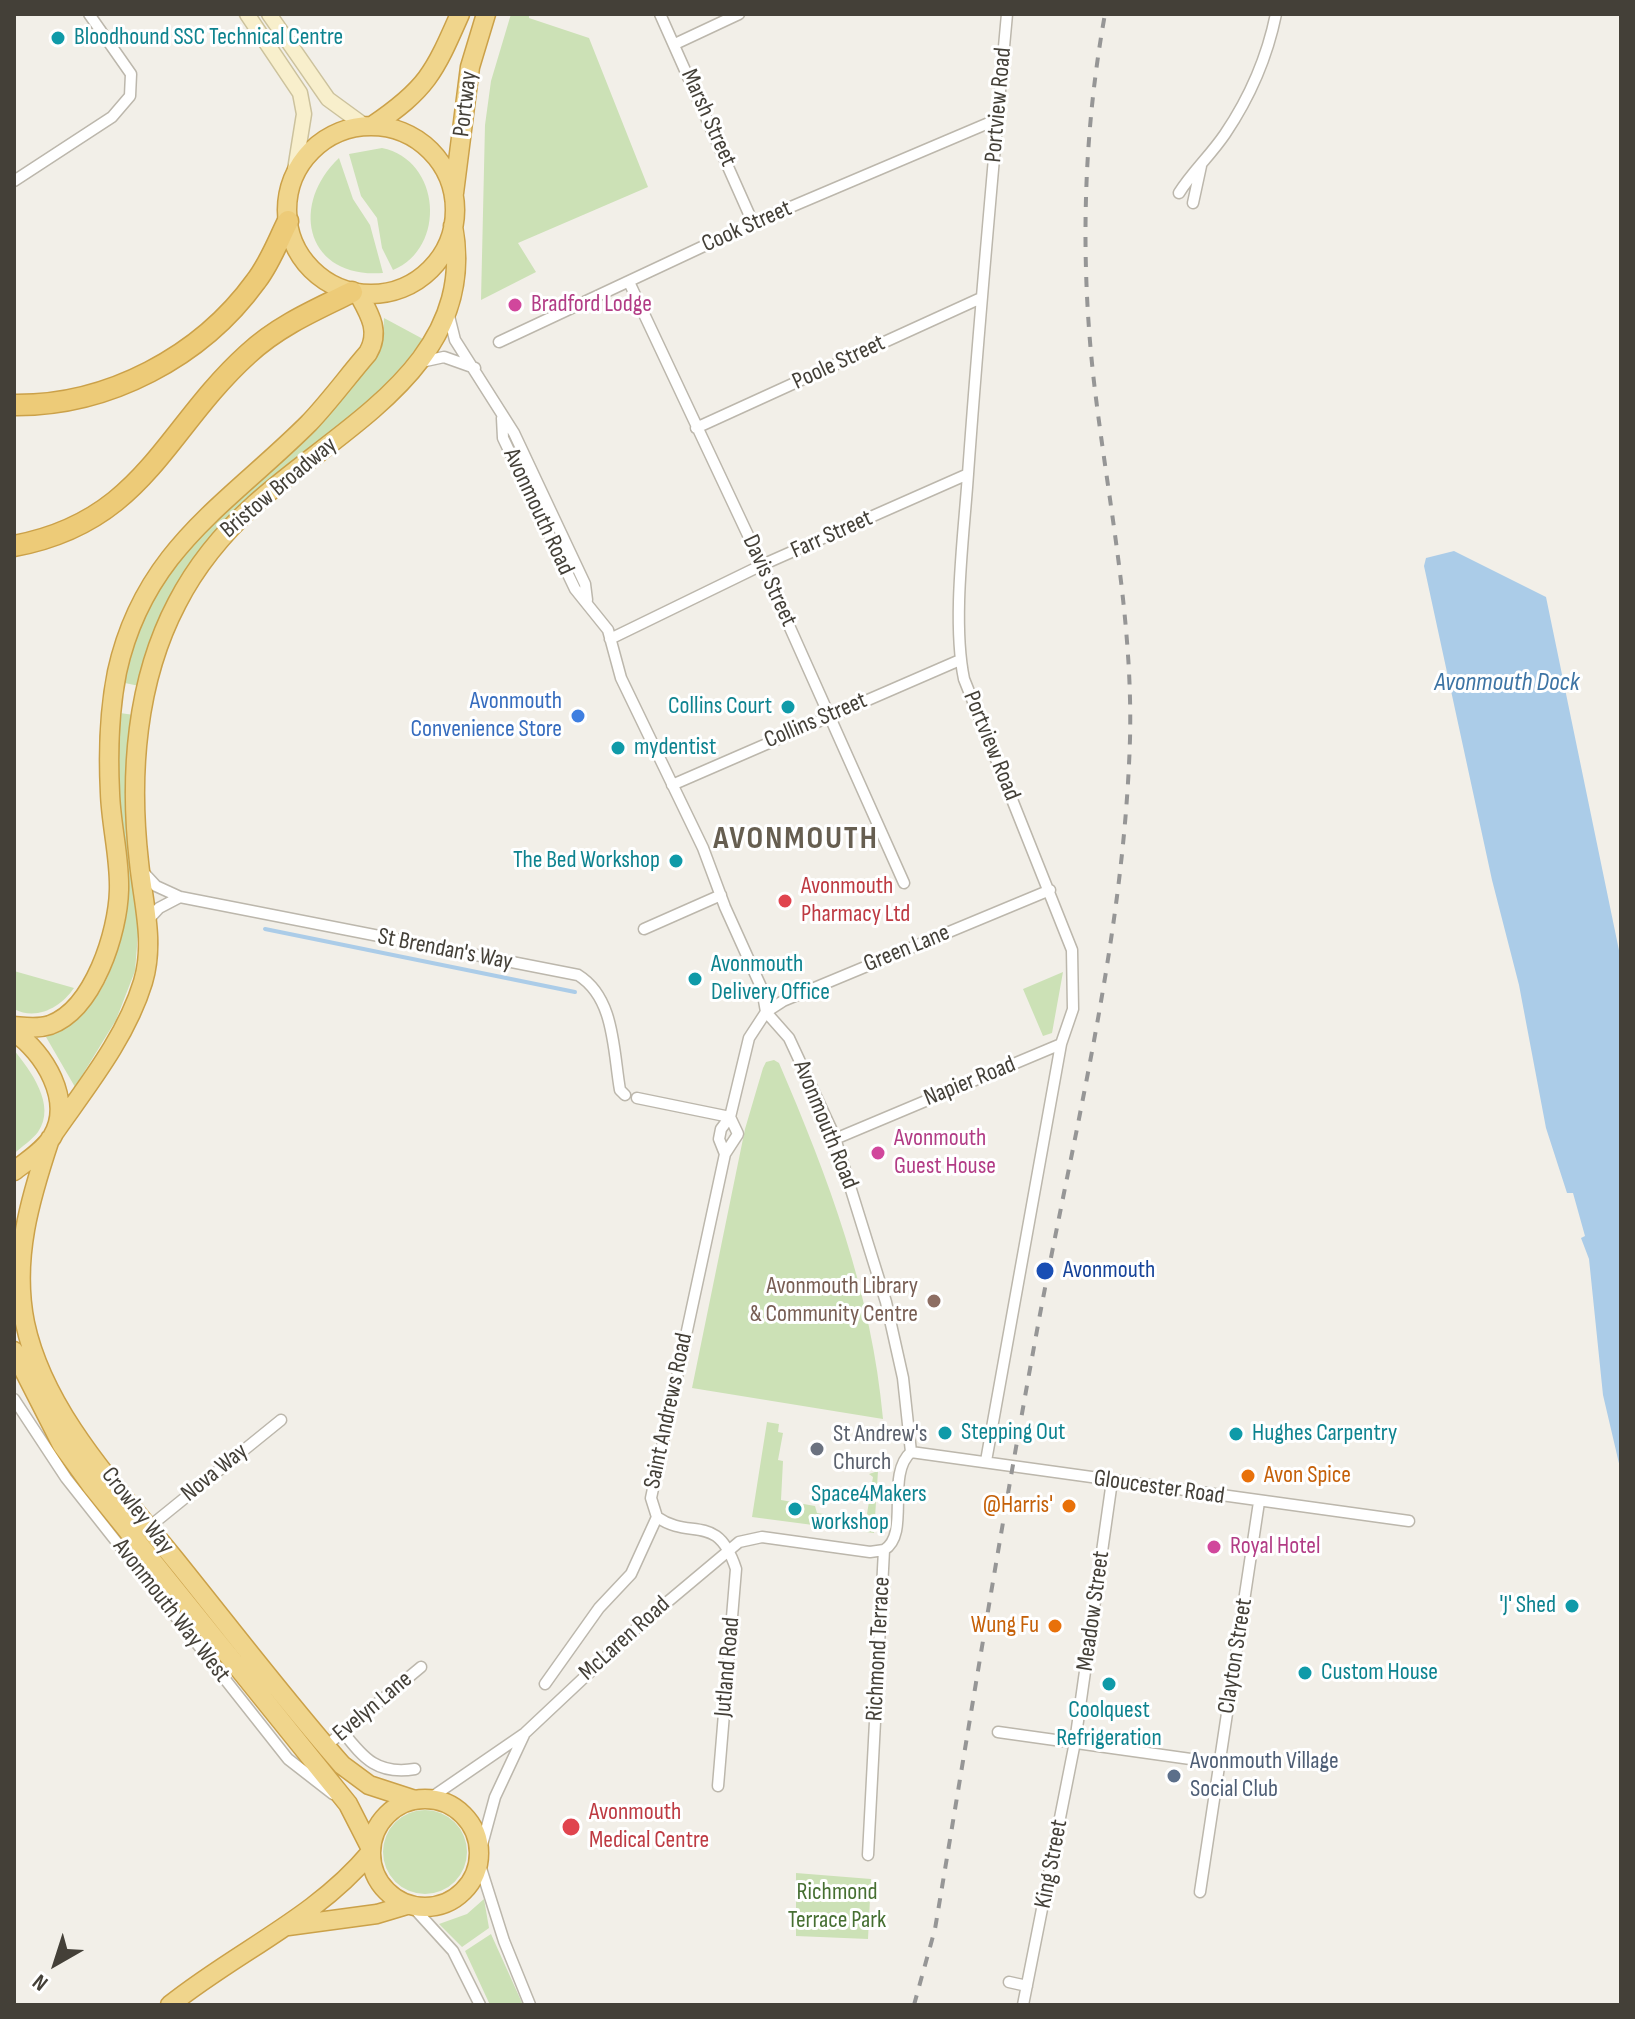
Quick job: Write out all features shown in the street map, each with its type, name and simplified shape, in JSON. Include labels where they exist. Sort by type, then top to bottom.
[{"type":"highway","name":"Portway","points":[[369,126],[413,97],[437,68],[460,14]]},
{"type":"highway","name":"Portway","points":[[454,195],[470,67],[486,14]]},
{"type":"highway","points":[[369,126],[409,135],[438,160],[454,195],[453,226],[444,252],[422,277],[392,291],[355,292],[329,282],[309,266],[295,245],[288,221],[288,198],[294,176],[322,142],[350,129],[369,126]]},
{"type":"highway","points":[[14,405],[38,405],[98,394],[131,383],[194,343],[256,281],[288,221]]},
{"type":"highway","name":"Bristow Broadway","points":[[52,1136],[111,1049],[133,1008],[147,963],[147,921],[135,821],[141,711],[162,632],[177,602],[219,538],[257,502],[379,404],[417,363],[448,314],[458,270],[453,226]]},
{"type":"highway","points":[[14,546],[85,522],[140,481],[245,356],[282,327],[355,292]]},
{"type":"highway","name":"Bristow Broadway","points":[[14,1026],[39,1028],[64,1017],[87,991],[106,956],[119,890],[110,795],[111,713],[124,644],[141,602],[183,539],[311,421],[368,353],[373,344],[373,322],[355,292]]},
{"type":"highway","points":[[14,1032],[37,1053],[55,1085],[59,1102],[52,1136],[14,1171]]},
{"type":"highway","name":"Crowley Way","points":[[52,1136],[35,1185],[21,1249],[20,1285],[26,1324],[65,1416],[149,1527],[326,1746],[362,1781],[422,1799]]},
{"type":"highway","name":"Crowley Way","points":[[14,1351],[55,1432],[91,1485],[348,1804],[371,1851]]},
{"type":"highway","points":[[288,1926],[377,1914],[410,1905],[430,1907],[455,1899],[473,1879],[479,1859],[477,1837],[462,1814],[447,1804],[422,1799],[398,1806],[384,1817],[375,1832],[371,1851],[374,1872],[384,1888],[410,1905]]},
{"type":"highway","points":[[170,2005],[237,1954],[288,1926],[350,1878],[371,1851]]},
{"type":"main road","points":[[247,14],[300,93],[304,114],[294,176]]},
{"type":"main road","points":[[269,14],[328,99],[369,126]]},
{"type":"street","points":[[14,181],[112,117],[130,96],[131,74],[89,14]]},
{"type":"street","name":"Marsh Street","points":[[660,14],[753,223]]},
{"type":"street","points":[[675,44],[739,14]]},
{"type":"street","name":"Portview Road","points":[[986,1461],[1061,1044],[1073,1009],[1073,963],[1066,931],[964,679],[960,660],[968,474],[1007,14]]},
{"type":"street","points":[[1193,203],[1201,166],[1252,88],[1269,45],[1276,14]]},
{"type":"street","name":"Cook Street","points":[[499,342],[753,223],[998,119]]},
{"type":"street","points":[[1179,193],[1192,172],[1201,166]]},
{"type":"street","name":"Davis Street","points":[[629,282],[831,714],[904,883]]},
{"type":"street","name":"Poole Street","points":[[696,428],[981,298]]},
{"type":"street","name":"Avonmouth Road","points":[[448,314],[455,340],[477,369],[537,480],[585,584],[587,600],[604,624],[621,678],[703,848],[759,979],[766,1012],[789,1038],[835,1139],[886,1302],[903,1378],[911,1452]]},
{"type":"street","points":[[417,363],[444,357],[477,369]]},
{"type":"street","name":"Farr Street","points":[[610,639],[762,565],[968,474]]},
{"type":"street","name":"Collins Street","points":[[672,785],[960,660]]},
{"type":"street","name":"St Brendan's Way","points":[[139,866],[156,886],[180,897],[578,975],[600,994],[607,1012],[620,1090],[625,1095]]},
{"type":"street","name":"Green Lane","points":[[766,1012],[783,1001],[1050,890]]},
{"type":"street","points":[[644,929],[721,895]]},
{"type":"street","points":[[147,921],[159,908],[180,897]]},
{"type":"street","name":"Saint Andrews Road","points":[[725,1154],[719,1139],[721,1129],[730,1117],[749,1038],[766,1012]]},
{"type":"street","name":"Napier Road","points":[[835,1139],[1061,1044]]},
{"type":"street","points":[[637,1098],[730,1117]]},
{"type":"street","name":"Saint Andrews Road","points":[[545,1684],[599,1608],[631,1574],[657,1517],[651,1498],[725,1154],[738,1134],[730,1117]]},
{"type":"street","name":"Avonmouth Way West","points":[[14,1399],[66,1478],[288,1759],[306,1776],[348,1804]]},
{"type":"street","name":"Nova Way","points":[[149,1527],[281,1420]]},
{"type":"street","name":"Gloucester Road","points":[[911,1452],[1409,1521]]},
{"type":"street","name":"Richmond Terrace","points":[[868,1855],[884,1550],[895,1537],[900,1470],[911,1452]]},
{"type":"street","name":"Meadow Street","points":[[1075,1742],[1112,1481]]},
{"type":"street","name":"Clayton Street","points":[[1200,1892],[1259,1502]]},
{"type":"street","points":[[657,1517],[666,1523],[707,1530],[730,1549]]},
{"type":"street","name":"McLaren Road","points":[[422,1799],[525,1733],[640,1625],[730,1549],[753,1537],[870,1552],[884,1550]]},
{"type":"street","name":"Jutland Road","points":[[718,1786],[736,1569],[730,1549]]},
{"type":"street","name":"Evelyn Lane","points":[[326,1746],[421,1667]]},
{"type":"street","points":[[343,1732],[362,1757],[376,1767],[391,1771],[415,1769]]},
{"type":"street","points":[[998,1732],[1219,1763]]},
{"type":"street","name":"McLaren Road","points":[[479,1859],[495,1797],[525,1733]]},
{"type":"street","name":"King Street","points":[[1023,2005],[1075,1742]]},
{"type":"street","points":[[479,1859],[504,1941],[530,2005]]},
{"type":"street","points":[[410,1905],[453,1951],[480,2005]]},
{"type":"street","points":[[1009,1982],[1027,1986]]},
{"type":"green space","points":[[511,14],[529,14],[529,18],[589,38],[648,187],[518,243],[536,272],[481,300],[485,125],[491,81]]},
{"type":"green space","points":[[382,148],[402,156],[416,169],[426,186],[430,205],[429,225],[422,243],[410,259],[393,270],[382,248],[377,218],[361,196],[349,154]]},
{"type":"green space","points":[[339,158],[353,199],[370,225],[383,273],[357,272],[337,264],[322,252],[313,235],[311,217],[314,197],[323,177]]},
{"type":"green space","points":[[384,318],[423,339],[372,397],[240,508],[209,538],[176,590],[139,686],[125,683],[129,656],[149,604],[180,553],[360,377],[378,354],[383,341]]},
{"type":"green space","points":[[120,713],[134,715],[139,921],[135,971],[116,1020],[75,1087],[46,1037],[79,1017],[102,989],[115,956],[122,919],[124,880],[118,761]]},
{"type":"green space","points":[[14,971],[74,988],[48,1010],[23,1012],[14,1009]]},
{"type":"green space","points":[[1063,972],[1052,1033],[1043,1036],[1023,989]]},
{"type":"green space","points":[[14,1050],[39,1088],[45,1111],[38,1132],[14,1154]]},
{"type":"green space","points":[[774,1060],[779,1063],[797,1106],[845,1236],[869,1326],[883,1419],[692,1388],[745,1129],[763,1068],[766,1062]]},
{"type":"green space","points":[[767,1422],[779,1424],[778,1432],[783,1433],[778,1460],[783,1461],[781,1500],[815,1506],[817,1513],[866,1520],[873,1477],[869,1474],[878,1471],[874,1533],[752,1517]]},
{"type":"green space","points":[[417,1810],[433,1810],[449,1817],[460,1828],[467,1852],[464,1868],[455,1882],[433,1894],[417,1894],[401,1887],[390,1876],[383,1860],[383,1844],[390,1828],[401,1817]]},
{"type":"green space","name":"Richmond Terrace Park","points":[[796,1873],[871,1879],[868,1939],[796,1936]]},
{"type":"green space","points":[[484,1899],[489,1928],[462,1947],[439,1924],[467,1914]]},
{"type":"green space","points":[[491,1934],[523,2005],[490,2005],[465,1951]]},
{"type":"water","name":"Avonmouth Dock","points":[[1454,551],[1546,597],[1621,960],[1621,1472],[1603,1395],[1589,1259],[1581,1238],[1585,1236],[1573,1193],[1567,1193],[1546,1128],[1519,985],[1492,880],[1424,566],[1426,558]]},
{"type":"waterway","points":[[265,929],[575,992]]},
{"type":"railway","points":[[914,2005],[935,1929],[1024,1400],[1108,961],[1126,813],[1130,739],[1128,649],[1094,382],[1087,290],[1088,151],[1105,14]]},
{"type":"place","name":"Bloodhound SSC Technical Centre","points":[[58,38]]},
{"type":"place","name":"Bradford Lodge","points":[[515,305]]},
{"type":"place","name":"Collins Court","points":[[788,707]]},
{"type":"place","name":"Avonmouth Convenience Store","points":[[578,716]]},
{"type":"place","name":"mydentist","points":[[618,748]]},
{"type":"place","name":"The Bed Workshop","points":[[676,861]]},
{"type":"place","name":"Avonmouth Pharmacy Ltd","points":[[785,901]]},
{"type":"place","name":"Avonmouth Delivery Office","points":[[695,979]]},
{"type":"place","name":"Avonmouth Guest House","points":[[878,1153]]},
{"type":"place","name":"Avonmouth","points":[[1045,1271]]},
{"type":"place","name":"Avonmouth Library & Community Centre","points":[[934,1301]]},
{"type":"place","name":"Stepping Out","points":[[945,1433]]},
{"type":"place","name":"Hughes Carpentry","points":[[1236,1434]]},
{"type":"place","name":"St Andrew's Church","points":[[817,1449]]},
{"type":"place","name":"Avon Spice","points":[[1248,1476]]},
{"type":"place","name":"@Harris'","points":[[1069,1506]]},
{"type":"place","name":"Space4Makers workshop","points":[[795,1509]]},
{"type":"place","name":"Royal Hotel","points":[[1214,1547]]},
{"type":"place","name":"'J' Shed","points":[[1572,1606]]},
{"type":"place","name":"Wung Fu","points":[[1055,1626]]},
{"type":"place","name":"Custom House","points":[[1305,1673]]},
{"type":"place","name":"Coolquest Refrigeration","points":[[1109,1684]]},
{"type":"place","name":"Avonmouth Village Social Club","points":[[1174,1776]]},
{"type":"place","name":"Avonmouth Medical Centre","points":[[571,1827]]},
{"type":"district","name":"AVONMOUTH","points":[[796,840]]}]
